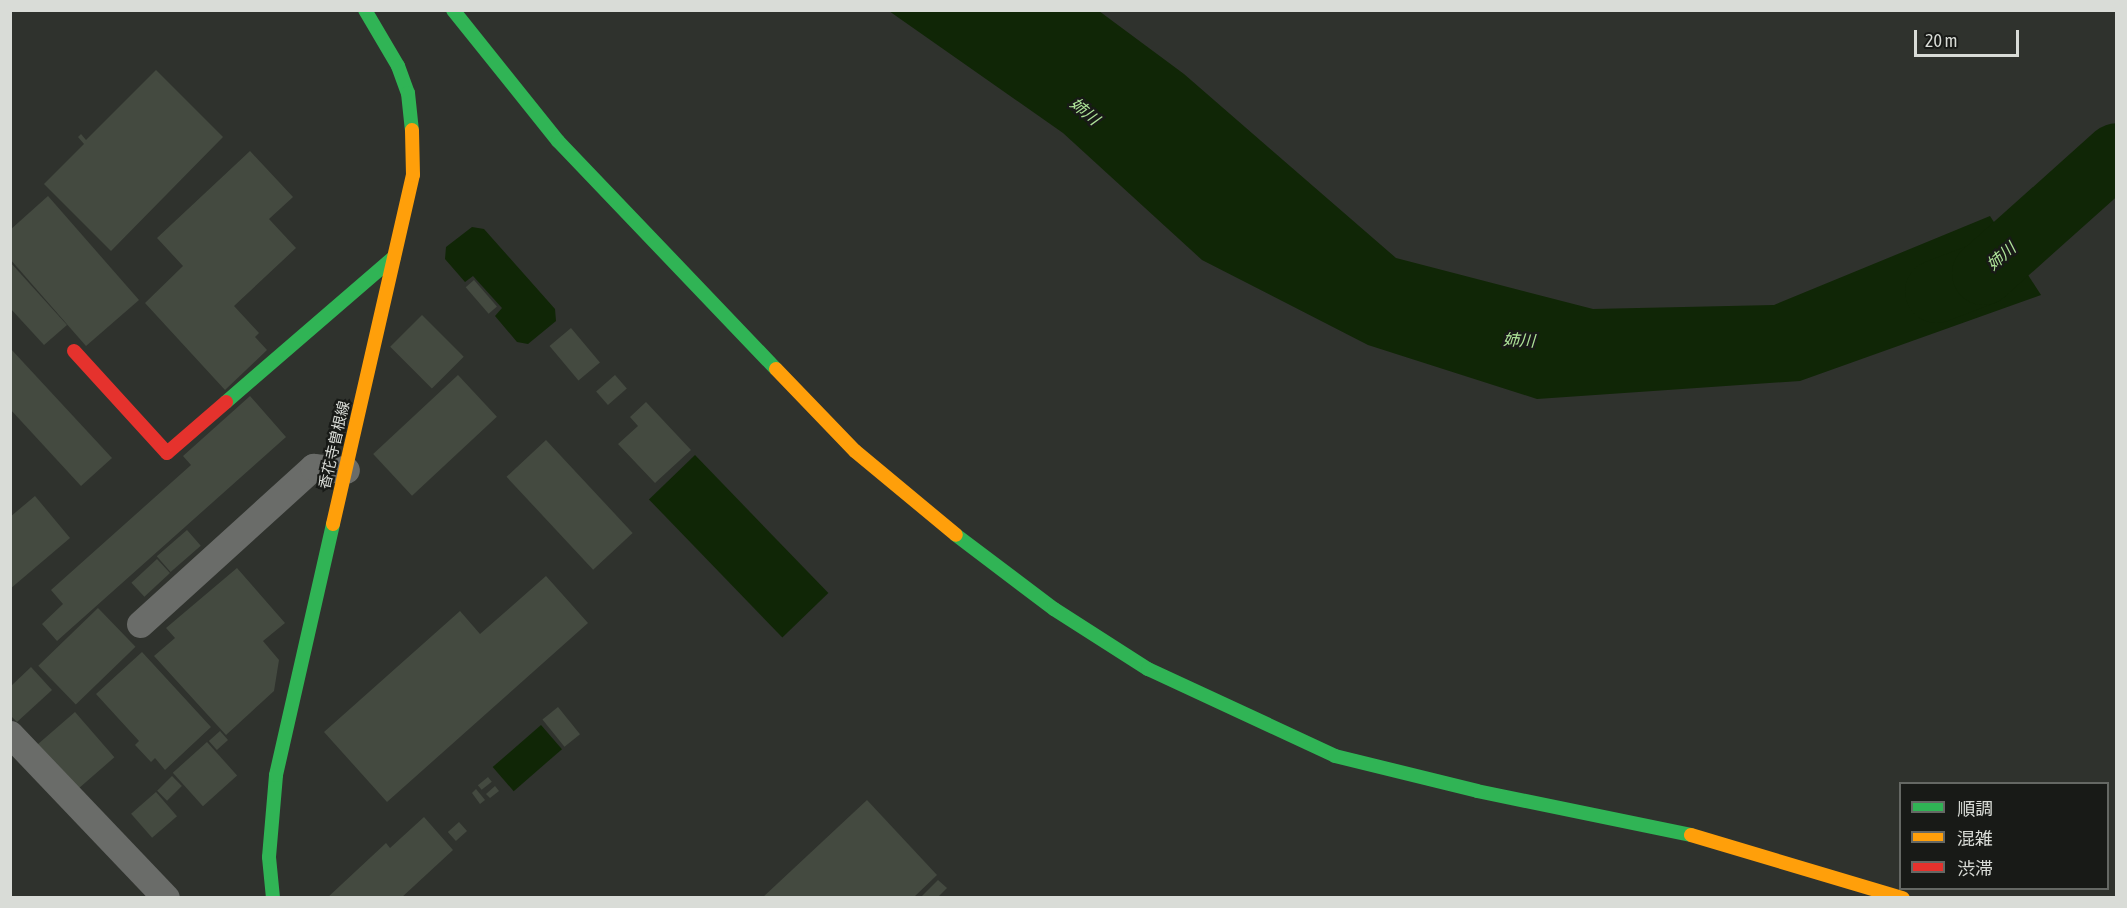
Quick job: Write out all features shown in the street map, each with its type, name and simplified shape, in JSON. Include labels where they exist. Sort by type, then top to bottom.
[{"type":"street","name":"香花寺曽根線","points":[[273,897],[269,857],[276,775],[413,175],[412,116],[408,93],[398,66],[365,10]]},
{"type":"street","points":[[453,10],[558,141],[855,451],[973,550],[1054,609],[1148,669],[1335,756],[1477,791],[1698,837],[1903,897]]},
{"type":"street","points":[[74,351],[167,453],[394,257]]},
{"type":"street","points":[[140,624],[313,467],[345,470]]},
{"type":"street","points":[[10,734],[166,897]]},
{"type":"water","points":[[889,11],[1099,11],[1184,74],[1396,258],[1593,309],[1774,305],[1990,216],[2041,295],[1800,381],[1537,399],[1368,345],[1202,260],[1063,133]]},
{"type":"water","points":[[472,227],[484,229],[555,309],[556,321],[528,344],[517,342],[495,316],[502,308],[473,276],[465,282],[445,259],[446,247]]},
{"type":"water","points":[[695,455],[828,593],[782,638],[649,499]]},
{"type":"water","points":[[541,725],[562,749],[514,791],[493,767]]},
{"type":"building","points":[[156,70],[223,137],[111,251],[44,184],[84,144],[78,137],[81,134],[86,140]]},
{"type":"building","points":[[250,151],[293,197],[269,219],[296,248],[234,306],[259,333],[255,337],[267,350],[225,390],[145,303],[183,266],[157,238]]},
{"type":"building","points":[[48,196],[139,300],[86,346],[10,259],[10,230]]},
{"type":"building","points":[[10,262],[67,325],[44,345],[10,308]]},
{"type":"building","points":[[474,280],[497,306],[489,314],[466,287]]},
{"type":"building","points":[[422,315],[464,357],[432,389],[390,347]]},
{"type":"building","points":[[571,328],[600,362],[578,380],[550,346]]},
{"type":"building","points":[[10,348],[112,458],[81,486],[10,409]]},
{"type":"building","points":[[458,375],[497,417],[412,496],[373,454]]},
{"type":"building","points":[[615,375],[627,389],[608,405],[596,391]]},
{"type":"building","points":[[250,396],[286,437],[57,641],[42,624],[63,604],[51,590],[191,465],[183,456]]},
{"type":"building","points":[[646,402],[691,450],[655,483],[618,444],[638,426],[630,417]]},
{"type":"building","points":[[546,440],[633,533],[593,570],[507,477]]},
{"type":"building","points":[[35,496],[70,538],[10,589],[10,517]]},
{"type":"building","points":[[187,530],[201,546],[171,572],[157,556]]},
{"type":"building","points":[[157,559],[170,573],[144,597],[131,583]]},
{"type":"building","points":[[237,568],[285,623],[263,641],[279,660],[274,691],[226,735],[154,656],[175,638],[166,628]]},
{"type":"building","points":[[546,576],[588,623],[387,802],[324,732],[460,611],[480,634]]},
{"type":"building","points":[[98,608],[136,647],[76,705],[38,666]]},
{"type":"building","points":[[142,652],[211,727],[165,770],[155,758],[151,762],[135,745],[139,741],[96,694]]},
{"type":"building","points":[[31,667],[52,690],[17,722],[10,715],[10,687]]},
{"type":"building","points":[[558,707],[580,734],[564,747],[542,720]]},
{"type":"building","points":[[75,712],[114,757],[75,791],[36,746]]},
{"type":"building","points":[[220,731],[228,740],[217,750],[209,741]]},
{"type":"building","points":[[207,742],[237,775],[203,806],[173,773]]},
{"type":"building","points":[[172,776],[182,786],[167,801],[157,791]]},
{"type":"building","points":[[488,777],[492,782],[482,790],[478,785]]},
{"type":"building","points":[[495,786],[499,791],[490,798],[486,794]]},
{"type":"building","points":[[476,789],[485,800],[480,804],[472,793]]},
{"type":"building","points":[[156,792],[177,816],[152,838],[131,814]]},
{"type":"building","points":[[867,800],[937,875],[913,898],[762,898]]},
{"type":"building","points":[[424,817],[453,850],[401,898],[327,898],[386,843],[390,848]]},
{"type":"building","points":[[459,822],[467,831],[456,841],[448,832]]},
{"type":"building","points":[[938,880],[947,888],[937,898],[920,898]]},
{"type":"waterway","name":"姉川","points":[[1936,291],[1983,273],[2116,154]]},
{"type":"traffic: fast","points":[[365,10],[398,66],[408,93],[412,130]]},
{"type":"traffic: fast","points":[[453,10],[558,141],[776,369]]},
{"type":"traffic: fast","points":[[226,402],[394,257]]},
{"type":"traffic: fast","points":[[273,898],[269,857],[276,775],[333,524]]},
{"type":"traffic: fast","points":[[956,535],[1054,609],[1148,669],[1335,756],[1477,791],[1691,835]]},
{"type":"traffic: slow","points":[[333,524],[413,175],[412,130]]},
{"type":"traffic: slow","points":[[776,369],[855,451],[956,535]]},
{"type":"traffic: slow","points":[[1691,835],[1903,898]]},
{"type":"traffic: jam","points":[[74,351],[167,453],[226,402]]}]
